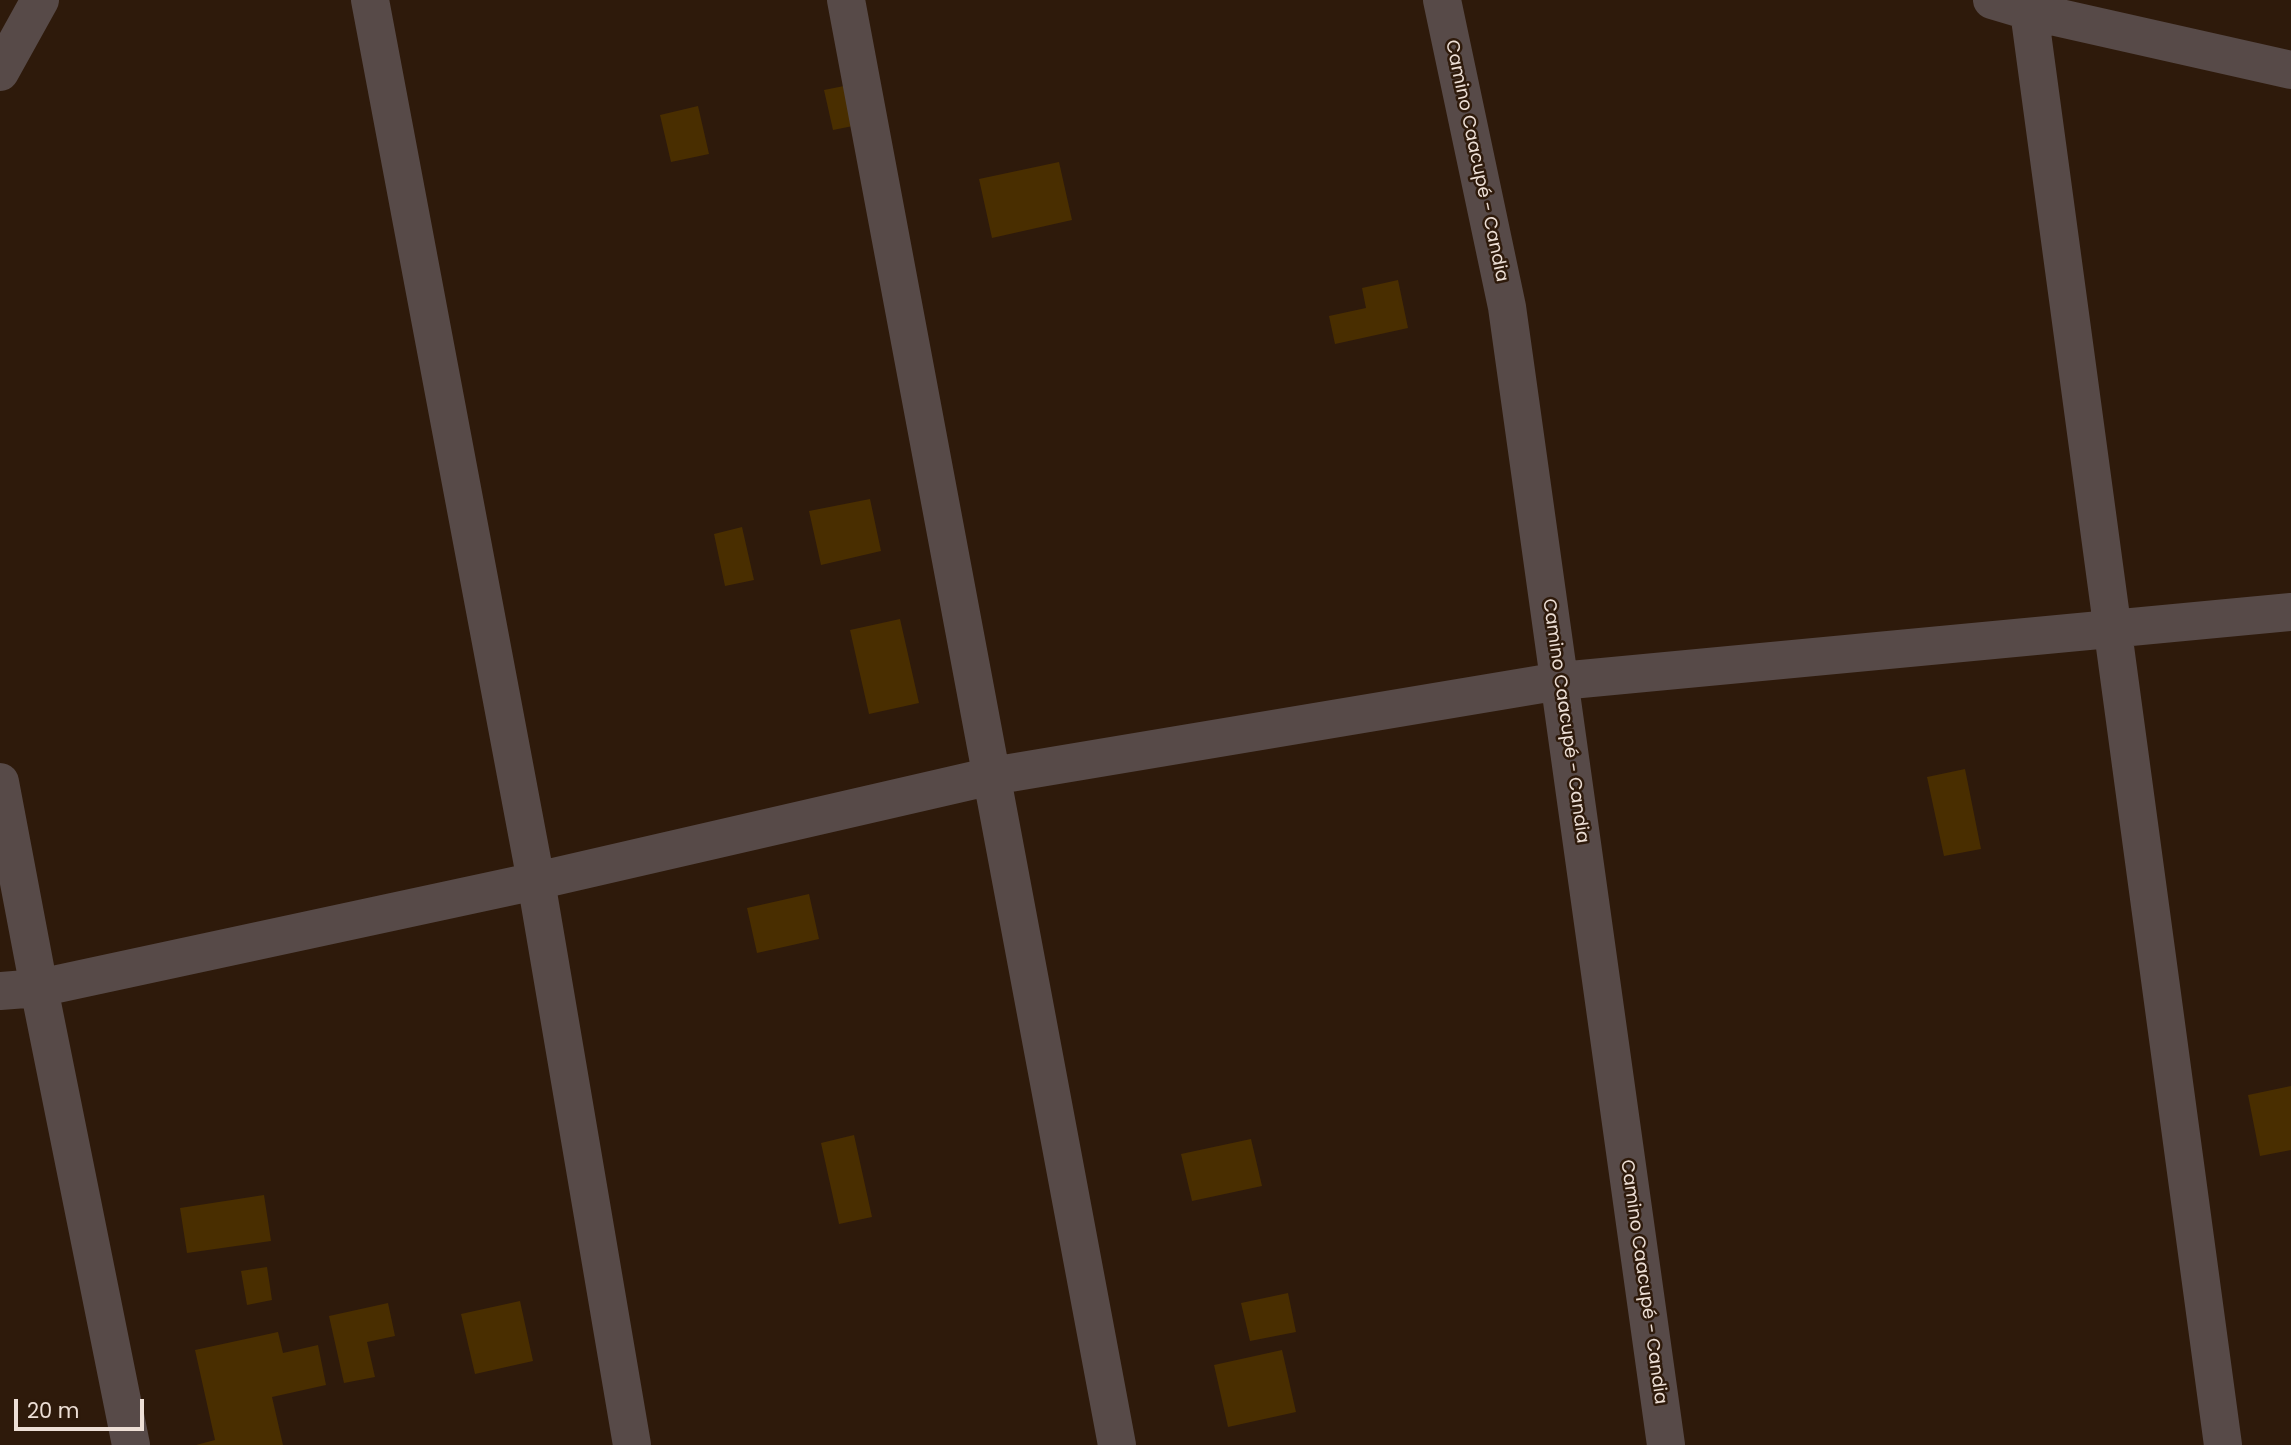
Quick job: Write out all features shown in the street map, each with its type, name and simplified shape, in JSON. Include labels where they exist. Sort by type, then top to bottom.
[{"type":"street","points":[[0,72],[40,0]]},
{"type":"street","points":[[370,0],[536,881],[632,1445]]},
{"type":"street","points":[[846,0],[1117,1445]]},
{"type":"street","name":"Camino Caacupé - Candia","points":[[1442,0],[1507,307],[1666,1445]]},
{"type":"street","points":[[1992,0],[2029,11],[2291,70]]},
{"type":"street","points":[[2029,11],[2223,1445]]},
{"type":"street","points":[[0,991],[38,988],[536,881],[992,776],[1560,681],[2291,612]]},
{"type":"street","points":[[0,782],[38,988],[131,1445]]},
{"type":"building","points":[[844,86],[853,126],[833,130],[824,90]]},
{"type":"building","points":[[698,106],[709,154],[671,162],[660,115]]},
{"type":"building","points":[[1059,162],[1072,220],[992,238],[979,179]]},
{"type":"building","points":[[1398,280],[1408,328],[1335,344],[1329,316],[1366,308],[1362,288]]},
{"type":"building","points":[[870,499],[881,551],[821,565],[809,511]]},
{"type":"building","points":[[742,527],[754,580],[725,586],[714,534]]},
{"type":"building","points":[[900,619],[919,703],[869,714],[850,630]]},
{"type":"building","points":[[1965,769],[1981,849],[1944,856],[1927,777]]},
{"type":"building","points":[[809,894],[819,939],[757,953],[747,908]]},
{"type":"building","points":[[2291,1086],[2291,1150],[2260,1156],[2248,1095]]},
{"type":"building","points":[[854,1135],[872,1217],[839,1224],[821,1143]]},
{"type":"building","points":[[1251,1139],[1262,1186],[1192,1201],[1181,1154]]},
{"type":"building","points":[[264,1195],[271,1241],[187,1253],[180,1208]]},
{"type":"building","points":[[267,1267],[272,1300],[247,1305],[241,1271]]},
{"type":"building","points":[[1288,1293],[1296,1332],[1250,1341],[1241,1303]]},
{"type":"building","points":[[520,1301],[533,1361],[475,1374],[461,1314]]},
{"type":"building","points":[[388,1303],[395,1336],[367,1342],[375,1377],[344,1383],[329,1316]]},
{"type":"building","points":[[278,1332],[283,1353],[318,1345],[326,1385],[272,1397],[283,1445],[196,1445],[215,1440],[195,1350]]},
{"type":"building","points":[[1282,1350],[1296,1412],[1228,1427],[1214,1365]]}]
